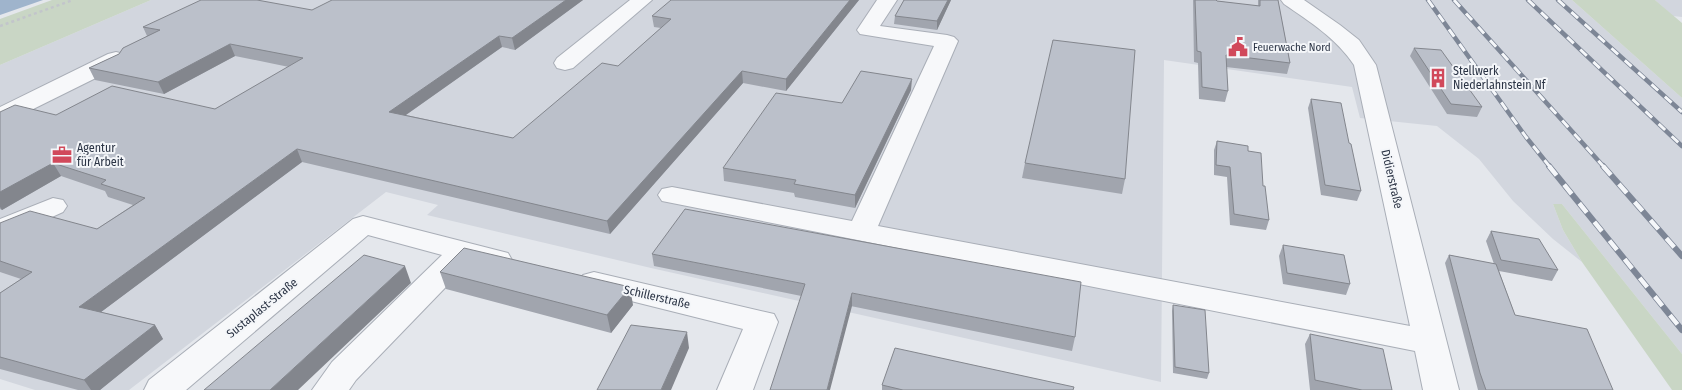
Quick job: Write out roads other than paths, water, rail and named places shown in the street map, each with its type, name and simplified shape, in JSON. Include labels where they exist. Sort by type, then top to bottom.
[{"type":"street","points":[[565,63],[642,0]]},
{"type":"street","points":[[862,230],[947,41],[867,30],[887,0]]},
{"type":"street","name":"Didierstraße","points":[[1291,0],[1333,29],[1351,45],[1365,65],[1441,390]]},
{"type":"street","points":[[0,116],[116,60]]},
{"type":"street","points":[[672,195],[862,230],[1430,342]]},
{"type":"street","points":[[0,230],[53,206]]},
{"type":"street","name":"Sustaplast-Straße","points":[[162,390],[363,225],[463,252]]},
{"type":"street","points":[[330,390],[344,371],[463,252],[521,265]]},
{"type":"street","name":"Schillerstraße","points":[[569,276],[762,322],[735,390]]},
{"type":"water","points":[[0,0],[43,0],[0,15]]},
{"type":"railway","points":[[1428,0],[1526,137],[1550,167]]},
{"type":"railway","points":[[1454,0],[1604,167]]},
{"type":"railway","points":[[1528,0],[1682,146]]},
{"type":"railway","points":[[1558,0],[1682,112]]},
{"type":"railway","points":[[1549,166],[1682,330]]},
{"type":"railway","points":[[1603,166],[1682,256]]},
{"type":"place","name":"Feuerwache Nord","points":[[1238,47]]},
{"type":"place","name":"Stellwerk Niederlahnstein Nf","points":[[1438,78]]},
{"type":"place","name":"Agentur für Arbeit","points":[[62,155]]}]
